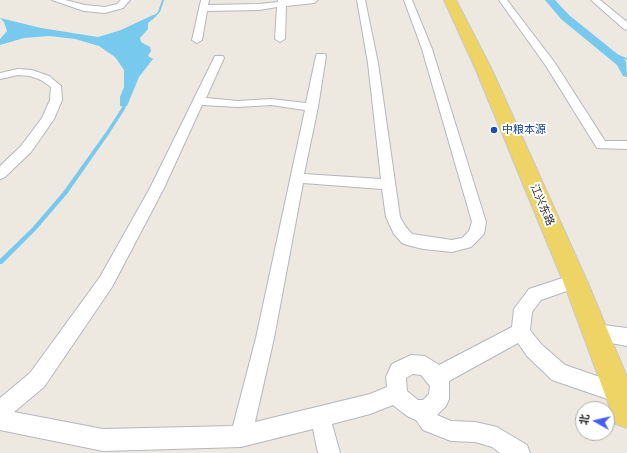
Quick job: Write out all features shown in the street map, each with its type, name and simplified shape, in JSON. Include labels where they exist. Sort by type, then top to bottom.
[{"type":"main road","name":"江兴东路","points":[[450,0],[484,70],[575,281],[627,413]]},
{"type":"street","points":[[56,0],[84,8],[105,10],[120,6],[126,0]]},
{"type":"street","points":[[75,5],[84,0]]},
{"type":"street","points":[[197,40],[204,4],[314,0]]},
{"type":"street","points":[[361,0],[374,63],[393,216],[398,230],[407,238],[423,243],[452,246],[466,243],[476,234],[479,222],[427,50],[408,0]]},
{"type":"street","points":[[503,0],[551,65],[601,145],[627,145]]},
{"type":"street","points":[[595,0],[627,26]]},
{"type":"street","points":[[280,39],[282,2]]},
{"type":"street","points":[[240,436],[265,338],[298,178],[321,56]]},
{"type":"street","points":[[0,411],[37,380],[106,282],[157,188],[219,58]]},
{"type":"street","points":[[0,76],[18,72],[32,73],[45,78],[56,86],[56,100],[48,119],[26,150],[0,174]]},
{"type":"street","points":[[198,101],[238,104],[271,102],[312,107]]},
{"type":"street","points":[[298,178],[389,184]]},
{"type":"street","points":[[575,281],[536,294],[523,308],[521,332],[534,350],[559,373],[619,393]]},
{"type":"street","points":[[437,377],[521,332]]},
{"type":"street","points":[[596,334],[627,337]]},
{"type":"street","points":[[411,364],[425,366],[437,377],[440,384],[439,399],[429,409],[422,410],[407,406],[396,393],[396,377],[399,371],[404,366],[411,364]]},
{"type":"street","points":[[0,420],[103,440],[145,446],[240,436],[370,404],[396,393]]},
{"type":"street","points":[[422,410],[430,423],[451,431],[475,432],[497,438],[520,453]]},
{"type":"street","points":[[320,416],[329,453]]},
{"type":"water","points":[[153,15],[156,16],[148,23],[148,29],[140,38],[141,42],[150,47],[151,51],[148,56],[153,59],[139,77],[127,106],[120,106],[120,97],[124,87],[124,70],[115,57],[99,46],[75,39],[49,36],[24,38],[0,45],[0,39],[7,31],[4,22],[0,18],[41,28],[98,37],[121,30]]},
{"type":"waterway","points":[[151,19],[159,12],[163,0]]},
{"type":"waterway","points":[[550,0],[565,17],[622,63],[627,73]]},
{"type":"waterway","points":[[607,52],[627,59]]},
{"type":"waterway","points":[[0,262],[34,229],[65,193],[108,133],[123,109],[125,102]]},
{"type":"place","name":"中粮本源","points":[[494,130]]}]
